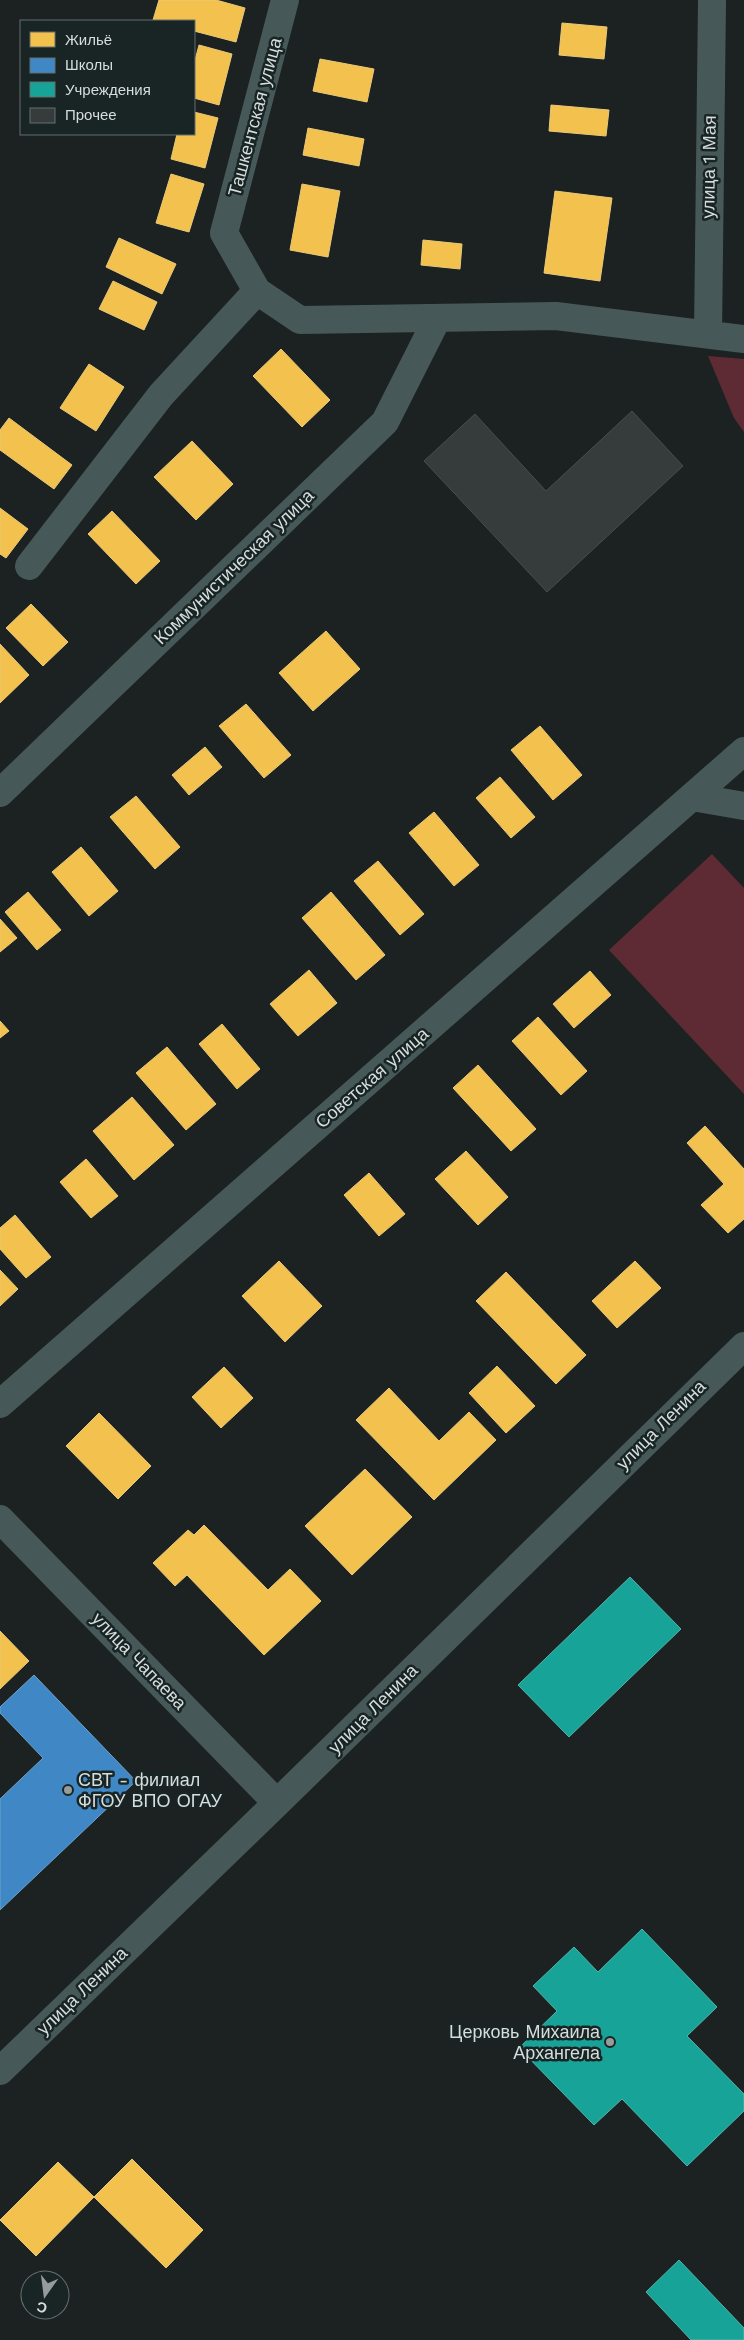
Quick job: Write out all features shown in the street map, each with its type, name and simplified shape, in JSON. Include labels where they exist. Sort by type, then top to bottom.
[{"type":"street","name":"Ташкентская улица","points":[[257,291],[224,233],[285,0]]},
{"type":"street","name":"улица 1 Мая","points":[[708,334],[712,0]]},
{"type":"street","points":[[29,566],[161,395],[257,291],[300,320],[556,316],[744,339]]},
{"type":"street","name":"Коммунистическая улица","points":[[0,793],[385,422],[437,319]]},
{"type":"street","name":"Советская улица","points":[[0,1404],[744,752]]},
{"type":"street","points":[[692,797],[744,806]]},
{"type":"street","name":"улица Ленина","points":[[0,2071],[744,1346]]},
{"type":"street","name":"улица Чапаева","points":[[0,1519],[277,1803]]},
{"type":"shaded area","points":[[708,356],[744,359],[744,432],[734,418]]},
{"type":"shaded area","points":[[712,854],[744,888],[744,1094],[609,950]]},
{"type":"building: Жильё","points":[[159,0],[216,0],[245,8],[236,42],[195,31],[195,20],[153,20]]},
{"type":"building: Жильё","points":[[562,23],[607,27],[604,59],[559,55]]},
{"type":"building: Жильё","points":[[199,45],[232,54],[219,105],[195,98],[195,60]]},
{"type":"building: Жильё","points":[[320,59],[374,69],[367,102],[313,91]]},
{"type":"building: Жильё","points":[[551,105],[609,110],[606,136],[549,131]]},
{"type":"building: Жильё","points":[[195,112],[218,118],[205,168],[171,159],[177,135],[195,135]]},
{"type":"building: Жильё","points":[[308,128],[364,139],[359,166],[303,155]]},
{"type":"building: Жильё","points":[[171,174],[204,184],[189,232],[156,223]]},
{"type":"building: Жильё","points":[[302,184],[340,191],[328,257],[290,250]]},
{"type":"building: Жильё","points":[[555,191],[612,198],[600,281],[544,273]]},
{"type":"building: Жильё","points":[[119,238],[176,264],[162,294],[106,267]]},
{"type":"building: Жильё","points":[[423,240],[462,244],[460,269],[421,265]]},
{"type":"building: Жильё","points":[[113,281],[157,302],[144,330],[99,309]]},
{"type":"building: Жильё","points":[[281,349],[330,400],[302,427],[253,376]]},
{"type":"building: Жильё","points":[[89,364],[124,387],[96,431],[60,408]]},
{"type":"building: Жильё","points":[[9,418],[72,465],[54,489],[0,450],[0,430]]},
{"type":"building: Жильё","points":[[192,441],[233,484],[196,520],[154,477]]},
{"type":"building: Жильё","points":[[0,508],[28,529],[6,558],[0,554]]},
{"type":"building: Жильё","points":[[112,511],[160,561],[136,584],[88,534]]},
{"type":"building: Жильё","points":[[31,604],[68,642],[43,666],[6,628]]},
{"type":"building: Жильё","points":[[326,631],[360,669],[313,711],[279,673]]},
{"type":"building: Жильё","points":[[0,644],[29,675],[0,703]]},
{"type":"building: Жильё","points":[[246,704],[291,755],[264,778],[219,726]]},
{"type":"building: Жильё","points":[[540,726],[582,775],[553,800],[511,750]]},
{"type":"building: Жильё","points":[[205,747],[222,767],[189,795],[172,775]]},
{"type":"building: Жильё","points":[[500,777],[535,817],[511,838],[476,798]]},
{"type":"building: Жильё","points":[[136,796],[180,847],[155,869],[110,817]]},
{"type":"building: Жильё","points":[[434,812],[479,865],[454,886],[409,833]]},
{"type":"building: Жильё","points":[[81,847],[118,891],[89,916],[52,872]]},
{"type":"building: Жильё","points":[[378,861],[424,914],[400,935],[354,881]]},
{"type":"building: Жильё","points":[[28,892],[61,930],[37,950],[5,912]]},
{"type":"building: Жильё","points":[[331,892],[385,955],[356,980],[302,918]]},
{"type":"building: Жильё","points":[[0,919],[17,938],[0,952]]},
{"type":"building: Жильё","points":[[309,970],[337,1003],[298,1036],[270,1004]]},
{"type":"building: Жильё","points":[[590,971],[611,995],[574,1028],[553,1004]]},
{"type":"building: Жильё","points":[[538,1017],[587,1071],[561,1095],[512,1041]]},
{"type":"building: Жильё","points":[[0,1021],[9,1031],[0,1038]]},
{"type":"building: Жильё","points":[[222,1024],[260,1069],[237,1089],[199,1044]]},
{"type":"building: Жильё","points":[[167,1047],[216,1104],[186,1130],[136,1073]]},
{"type":"building: Жильё","points":[[478,1065],[536,1129],[511,1151],[453,1088]]},
{"type":"building: Жильё","points":[[132,1097],[174,1145],[134,1180],[93,1131]]},
{"type":"building: Жильё","points":[[705,1126],[744,1169],[744,1219],[728,1233],[701,1205],[724,1184],[687,1143]]},
{"type":"building: Жильё","points":[[466,1151],[508,1197],[478,1225],[435,1179]]},
{"type":"building: Жильё","points":[[86,1159],[118,1196],[91,1218],[60,1182]]},
{"type":"building: Жильё","points":[[369,1173],[405,1214],[379,1236],[344,1195]]},
{"type":"building: Жильё","points":[[15,1215],[51,1257],[26,1278],[0,1249],[0,1228]]},
{"type":"building: Жильё","points":[[279,1261],[322,1306],[285,1342],[242,1296]]},
{"type":"building: Жильё","points":[[635,1261],[661,1288],[617,1328],[592,1301]]},
{"type":"building: Жильё","points":[[0,1270],[18,1289],[0,1306]]},
{"type":"building: Жильё","points":[[506,1272],[586,1355],[556,1384],[476,1301]]},
{"type":"building: Жильё","points":[[497,1366],[535,1406],[506,1433],[469,1393]]},
{"type":"building: Жильё","points":[[224,1367],[253,1398],[221,1428],[192,1397]]},
{"type":"building: Жильё","points":[[389,1388],[439,1441],[469,1412],[496,1440],[434,1500],[356,1420]]},
{"type":"building: Жильё","points":[[99,1413],[151,1466],[118,1499],[66,1446]]},
{"type":"building: Жильё","points":[[365,1469],[412,1517],[352,1575],[305,1526]]},
{"type":"building: Жильё","points":[[204,1525],[268,1590],[290,1569],[321,1601],[264,1655],[187,1575],[175,1586],[153,1563],[188,1530],[194,1535]]},
{"type":"building: Жильё","points":[[0,1631],[29,1661],[0,1689]]},
{"type":"building: Жильё","points":[[132,2159],[203,2230],[166,2268],[94,2197]]},
{"type":"building: Жильё","points":[[58,2162],[94,2197],[36,2256],[0,2220]]},
{"type":"building: Школы","name":"СВТ - филиал ФГОУ ВПО ОГАУ","points":[[34,1675],[136,1781],[0,1910],[0,1799],[43,1758],[0,1713],[0,1707]]},
{"type":"building: Учреждения","points":[[630,1577],[681,1629],[569,1737],[518,1685]]},
{"type":"building: Учреждения","name":"Церковь Михаила Архангела","points":[[642,1929],[717,2007],[687,2036],[744,2094],[744,2111],[687,2166],[622,2099],[594,2125],[519,2048],[557,2011],[533,1986],[574,1947],[598,1972]]},
{"type":"building: Учреждения","points":[[679,2260],[744,2328],[744,2340],[691,2340],[646,2292]]},
{"type":"building: Прочее","points":[[632,411],[683,466],[547,592],[424,461],[475,414],[546,491]]},
{"type":"place","name":"СВТ - филиал ФГОУ ВПО ОГАУ","points":[[68,1790]]},
{"type":"place","name":"Церковь Михаила Архангела","points":[[610,2042]]}]
